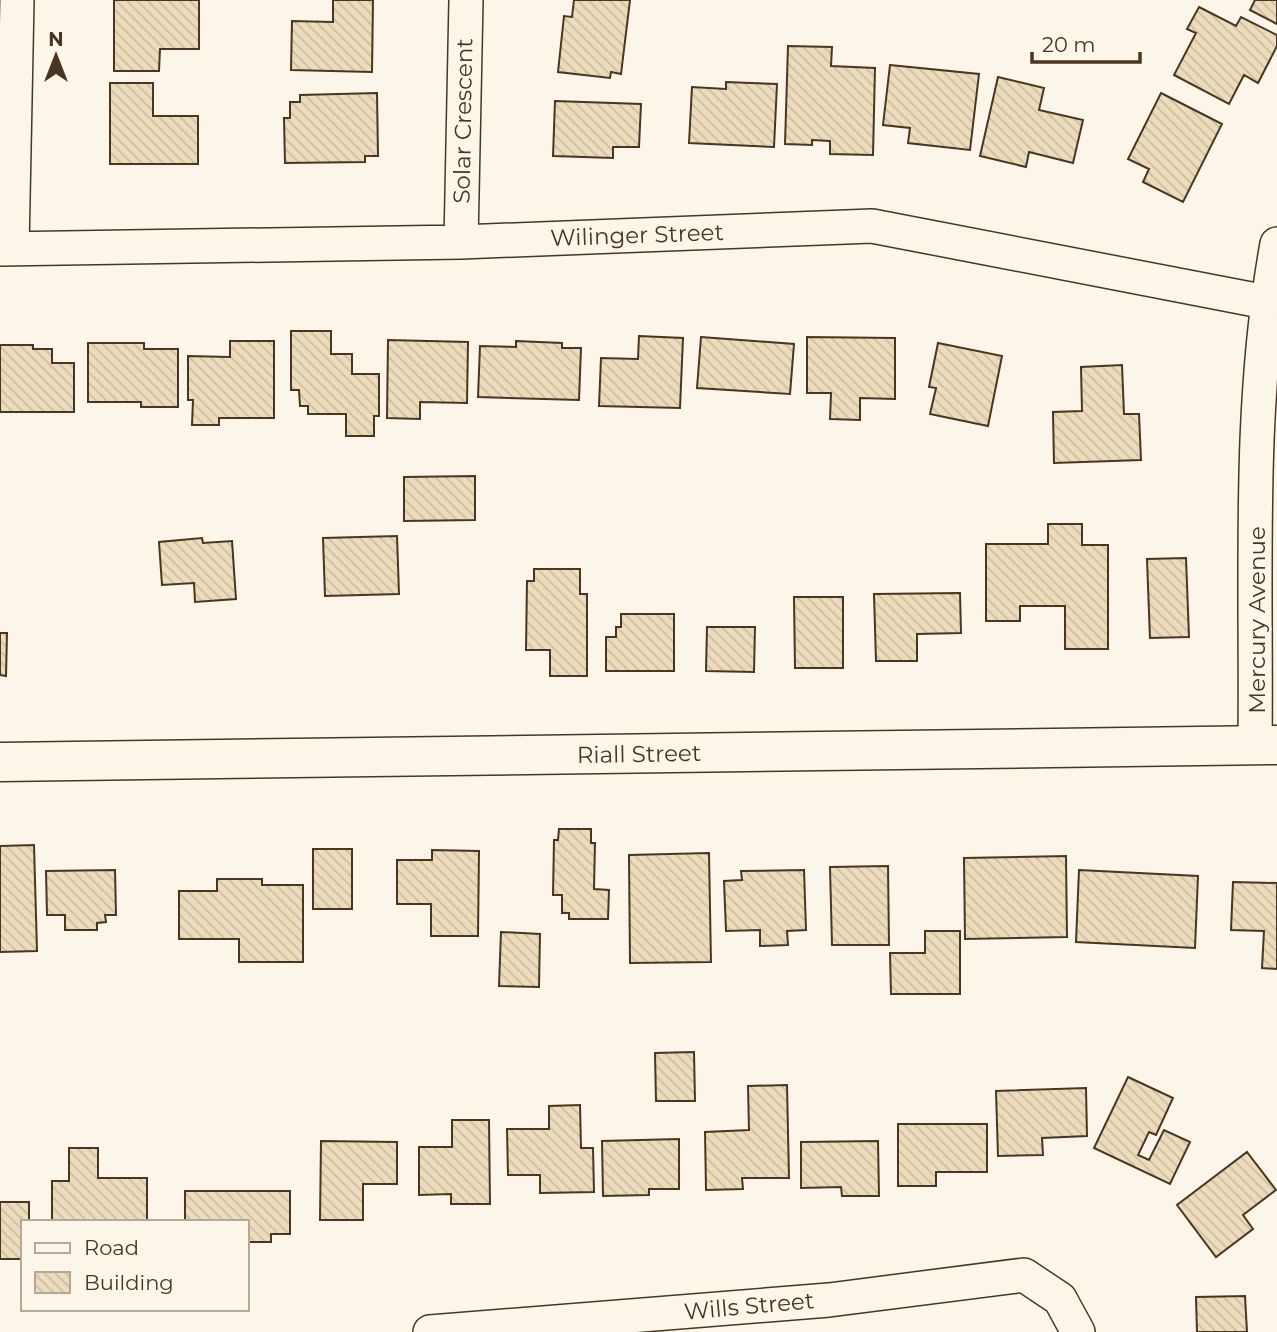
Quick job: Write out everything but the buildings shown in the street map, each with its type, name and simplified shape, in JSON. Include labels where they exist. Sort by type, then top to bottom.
[{"type":"street","points":[[6,249],[17,0]]},
{"type":"street","name":"Solar Crescent","points":[[461,242],[466,0]]},
{"type":"street","name":"Wilinger Street","points":[[6,249],[461,242],[872,226],[1266,302]]},
{"type":"street","name":"Mercury Avenue","points":[[1266,746],[1258,385],[1266,302],[1277,244]]},
{"type":"street","name":"Riall Street","points":[[0,762],[1266,746]]},
{"type":"street","name":"Wills Street","points":[[430,1332],[829,1300],[1024,1275],[1060,1298],[1078,1332]]}]
